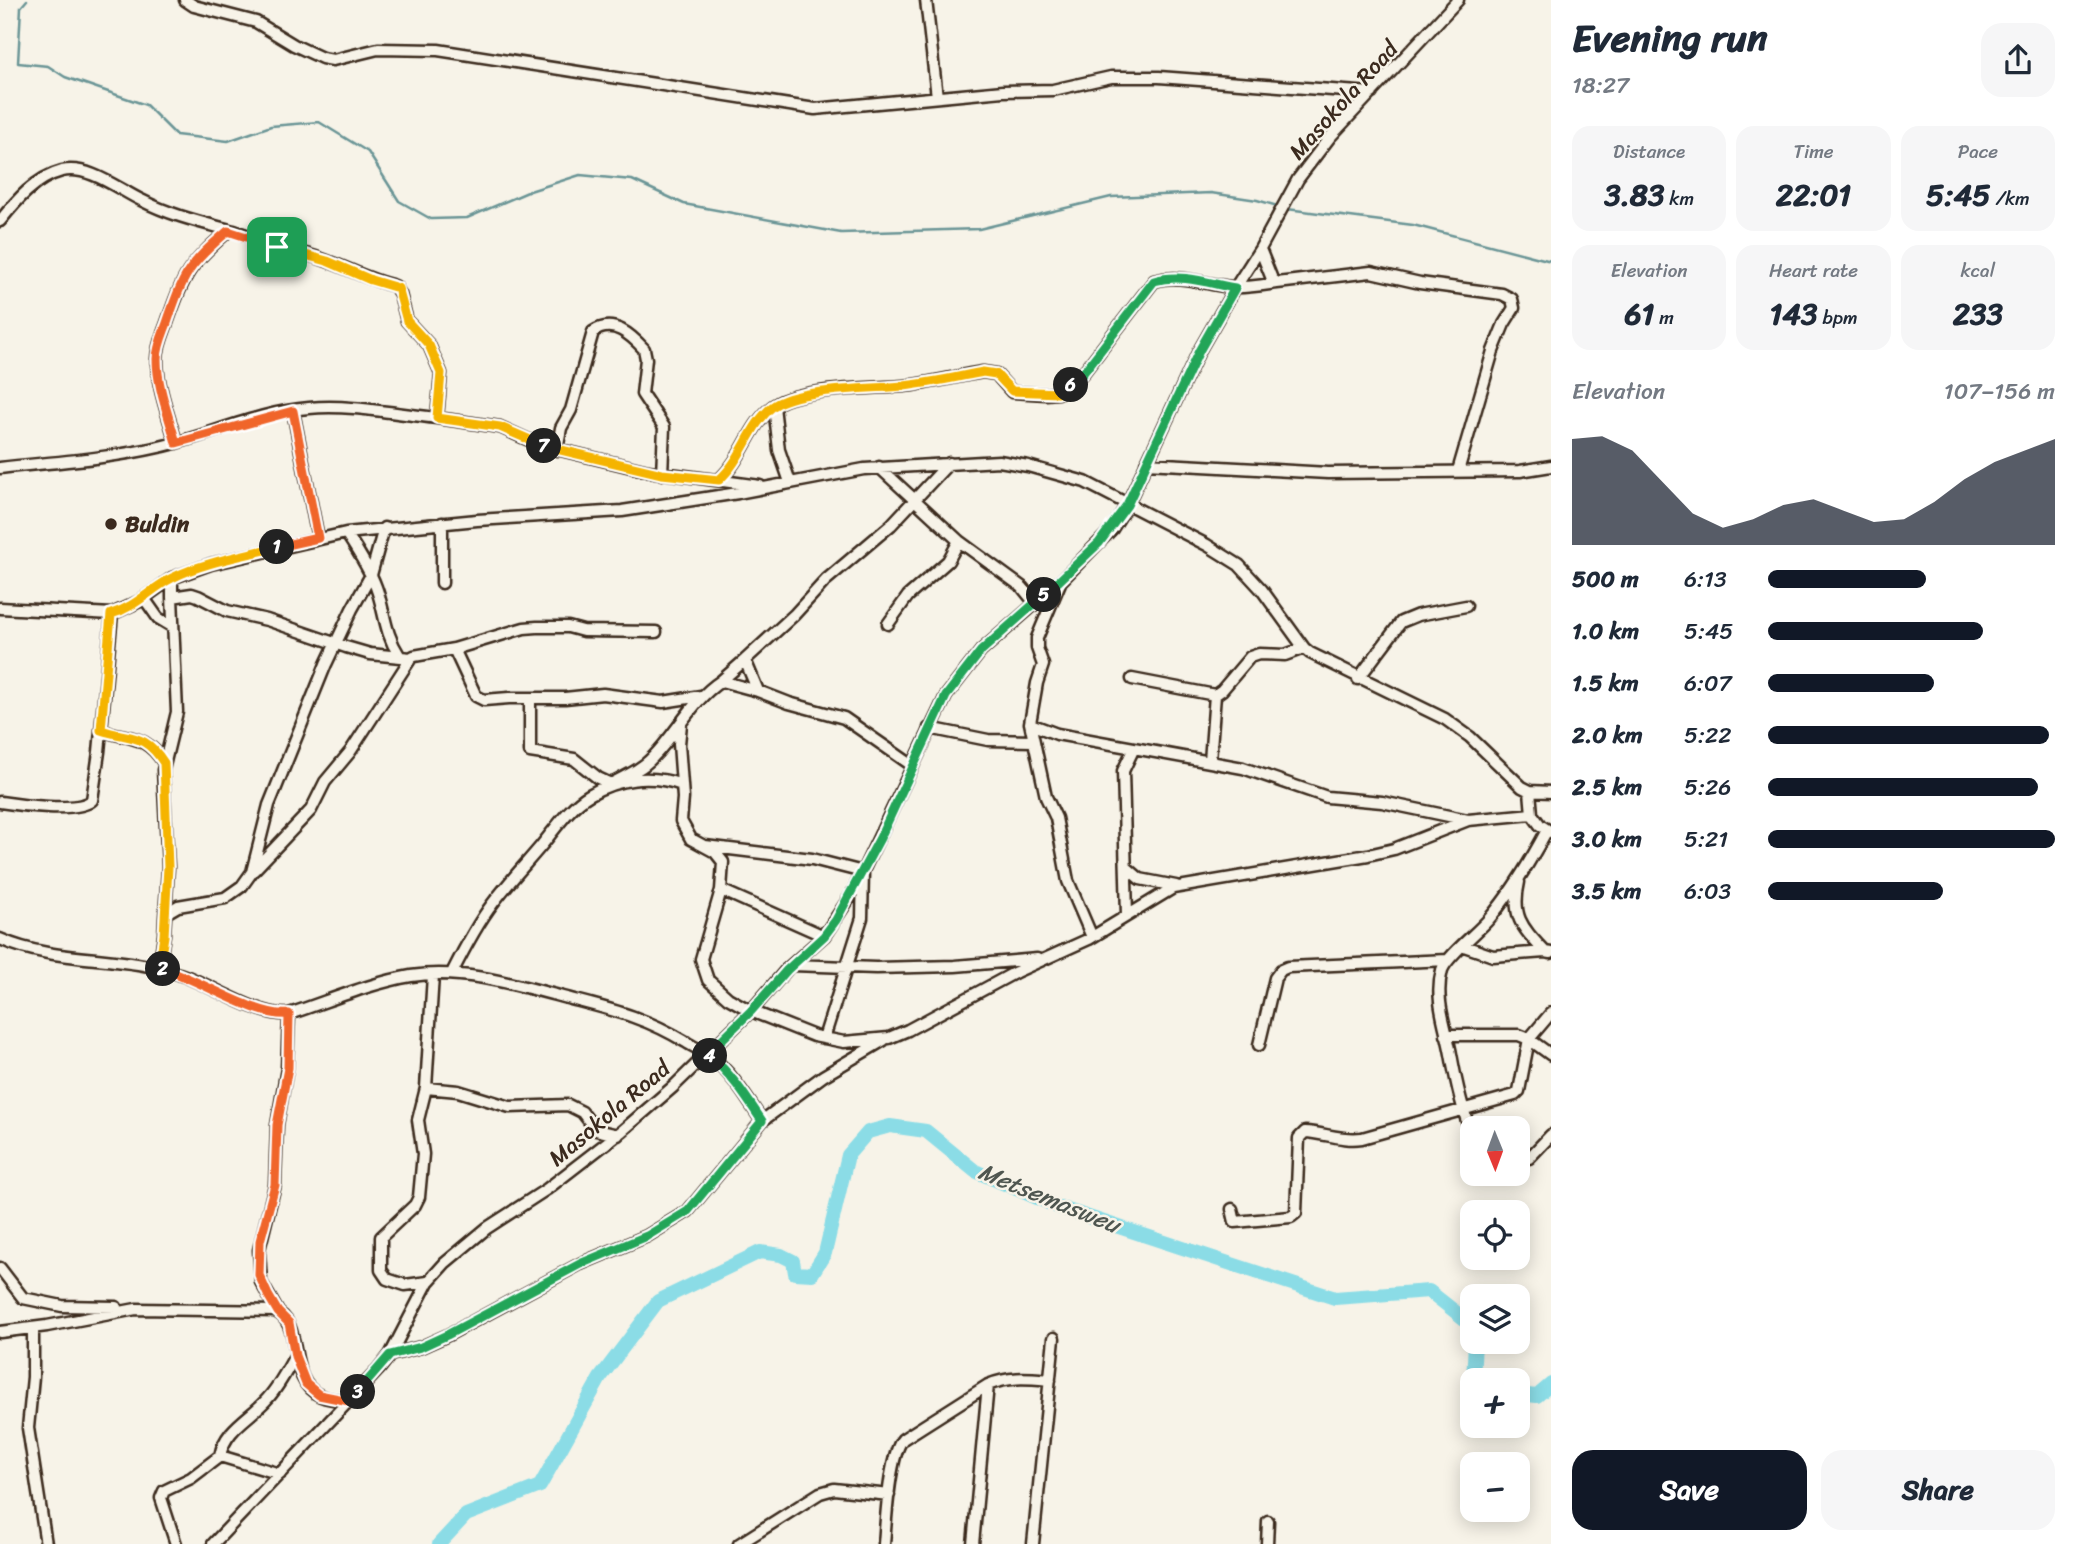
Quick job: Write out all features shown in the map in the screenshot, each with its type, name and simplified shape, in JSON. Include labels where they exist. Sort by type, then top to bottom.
[{"type":"street","points":[[185,0],[194,6],[256,22],[294,45],[332,60],[378,49],[438,50],[806,108],[1003,91],[1053,90],[1092,80],[1120,77],[1252,83],[1372,93]]},
{"type":"street","points":[[926,0],[937,97]]},
{"type":"street","name":"Masokola Road","points":[[213,1544],[390,1355],[428,1282],[445,1263],[487,1228],[547,1189],[618,1135],[707,1054],[751,1011],[792,965],[824,936],[863,872],[946,696],[981,651],[1099,543],[1127,505],[1199,351],[1260,249],[1287,197],[1330,137],[1458,0]]},
{"type":"street","points":[[2,216],[22,194],[61,171],[71,171],[106,181],[162,210],[327,261],[371,280],[398,288],[407,321],[429,345],[441,373],[437,418]]},
{"type":"street","points":[[176,443],[161,390],[157,353],[175,294],[187,271],[198,257],[228,231]]},
{"type":"street","points":[[1260,249],[1272,279],[1277,283]]},
{"type":"street","points":[[719,480],[733,465],[765,414],[774,406],[795,397],[832,391],[906,386],[983,372],[996,374],[1012,391],[1058,393],[1080,377],[1154,281],[1182,277],[1235,288],[1371,272],[1420,284],[1502,294],[1512,299],[1514,308],[1493,351],[1458,471]]},
{"type":"street","points":[[557,450],[561,428],[571,410],[593,332],[599,328],[622,329],[644,349],[646,359],[642,394],[664,427],[662,474]]},
{"type":"street","points":[[774,406],[779,450],[790,482]]},
{"type":"street","points":[[0,468],[104,457],[176,443],[293,411],[341,408],[500,427],[557,450],[662,474],[767,488]]},
{"type":"street","points":[[293,411],[318,538]]},
{"type":"street","points":[[0,608],[111,614],[124,610],[172,578],[211,564],[346,533],[442,523],[622,511],[879,467],[999,461],[1086,482],[1127,505],[1178,528],[1239,565],[1262,590],[1304,648],[1326,663],[1445,719],[1470,737],[1511,778],[1530,791],[1551,792]]},
{"type":"street","points":[[453,973],[491,905],[563,819],[587,796],[643,766],[654,756],[701,696],[794,615],[837,570],[891,525],[949,463]]},
{"type":"street","points":[[1146,463],[1328,473],[1520,471],[1551,466]]},
{"type":"street","points":[[879,467],[959,541],[1022,587],[1035,603]]},
{"type":"street","points":[[442,523],[442,583]]},
{"type":"street","points":[[252,872],[269,806],[308,705],[371,575],[384,528]]},
{"type":"street","points":[[346,533],[371,575],[385,626],[399,655]]},
{"type":"street","points":[[888,624],[908,596],[948,561],[959,541]]},
{"type":"street","points":[[159,968],[167,895],[168,843],[164,763],[177,712],[172,578]]},
{"type":"street","points":[[1060,581],[1037,638],[1037,648],[1043,665],[1030,723],[1046,797],[1056,818],[1068,881],[1092,937]]},
{"type":"street","points":[[172,597],[192,594],[227,611],[267,620],[370,653],[411,658]]},
{"type":"street","points":[[144,598],[158,618],[173,627]]},
{"type":"street","points":[[1358,679],[1401,622],[1418,615],[1466,606]]},
{"type":"street","points":[[0,802],[34,807],[90,803],[94,794],[111,614]]},
{"type":"street","points":[[166,912],[183,905],[225,898],[242,886],[311,810],[325,782],[350,752],[414,656],[454,649],[524,628],[568,627],[583,631],[656,632]]},
{"type":"street","points":[[1132,679],[1215,695],[1222,691],[1250,657],[1259,654],[1285,655],[1304,648]]},
{"type":"street","points":[[454,649],[473,691],[480,699],[565,698],[603,694],[663,702],[701,696]]},
{"type":"street","points":[[744,660],[758,691]]},
{"type":"street","points":[[720,681],[845,718],[913,766]]},
{"type":"street","points":[[1210,761],[1215,695]]},
{"type":"street","points":[[530,699],[530,752],[574,759],[598,778],[611,784],[652,778],[682,785]]},
{"type":"street","points":[[681,723],[679,744],[683,827],[691,839],[715,852],[723,862],[721,890],[701,964],[708,980],[717,990],[751,1011],[824,1038],[844,1042],[889,1038]]},
{"type":"street","points":[[1030,723],[1058,734],[1249,770],[1327,797],[1382,802],[1468,820]]},
{"type":"street","points":[[929,728],[988,740],[1034,741]]},
{"type":"street","points":[[101,730],[143,740],[164,763]]},
{"type":"street","points":[[1127,915],[1123,771],[1134,748]]},
{"type":"street","points":[[1465,1116],[1440,1000],[1443,969],[1448,960],[1489,919],[1519,879],[1549,831],[1540,825],[1532,814],[1530,791]]},
{"type":"street","points":[[390,1355],[421,1347],[447,1335],[580,1264],[647,1236],[688,1211],[762,1121],[823,1076],[889,1038],[1045,958],[1066,951],[1177,887],[1368,855],[1394,849],[1468,820],[1532,814]]},
{"type":"street","points":[[705,846],[812,859],[863,872],[862,918],[824,1038]]},
{"type":"street","points":[[1126,867],[1140,879],[1177,887]]},
{"type":"street","points":[[1519,879],[1515,898],[1516,915],[1527,932],[1548,953]]},
{"type":"street","points":[[721,890],[824,936]]},
{"type":"street","points":[[167,895],[183,905]]},
{"type":"street","points":[[0,939],[65,956],[159,968],[191,978],[250,1005],[279,1014],[289,1014],[393,980],[453,973],[545,991],[618,1010],[668,1031],[707,1054],[732,1078],[762,1121]]},
{"type":"street","points":[[1464,946],[1493,956],[1548,953]]},
{"type":"street","points":[[792,965],[955,966],[1045,958]]},
{"type":"street","points":[[1259,1045],[1275,978],[1281,970],[1288,967],[1448,960]]},
{"type":"street","points":[[428,1282],[405,1284],[387,1279],[381,1270],[381,1259],[383,1234],[415,1205],[419,1197],[423,1154],[418,1124],[426,1088],[433,975]]},
{"type":"street","points":[[1233,1209],[1235,1222],[1291,1217],[1296,1213],[1296,1163],[1301,1133],[1322,1133],[1342,1139],[1362,1138],[1517,1093],[1529,1038],[1551,1013]]},
{"type":"street","points":[[289,1014],[288,1068],[277,1125],[275,1185],[259,1250],[261,1282],[278,1312],[289,1323],[295,1356],[304,1380],[319,1395],[349,1401]]},
{"type":"street","points":[[1446,1035],[1520,1035],[1529,1038],[1551,1055]]},
{"type":"street","points":[[426,1088],[466,1092],[510,1107],[568,1105],[582,1112],[596,1130],[618,1135]]},
{"type":"street","points":[[1530,1157],[1551,1135]]},
{"type":"street","points":[[0,1268],[23,1298],[62,1306],[278,1312]]},
{"type":"street","points":[[0,1332],[131,1310]]},
{"type":"street","points":[[33,1328],[33,1377],[28,1428],[46,1544]]},
{"type":"street","points":[[1033,1544],[1054,1338]]},
{"type":"street","points":[[176,1544],[162,1494],[191,1478],[219,1456],[231,1431],[271,1395],[295,1356]]},
{"type":"street","points":[[884,1544],[889,1495],[899,1443],[988,1384],[1006,1378],[1049,1380]]},
{"type":"street","points":[[973,1544],[988,1384]]},
{"type":"street","points":[[219,1456],[279,1474]]},
{"type":"street","points":[[738,1544],[820,1493],[834,1489],[889,1495]]},
{"type":"street","points":[[1267,1544],[1268,1521]]},
{"type":"waterway","points":[[27,0],[21,7],[18,63],[48,66],[65,77],[146,105],[176,135],[228,141],[271,126],[319,122],[368,152],[399,201],[431,219],[467,218],[530,191],[580,175],[632,180],[684,204],[841,233],[979,229],[1111,197],[1211,193],[1257,200],[1281,207]]},
{"type":"waterway","points":[[1287,209],[1413,225],[1551,261]]},
{"type":"waterway","name":"Metsemasweu","points":[[439,1544],[466,1515],[540,1486],[600,1378],[658,1301],[760,1252],[781,1255],[793,1261],[795,1273],[812,1274],[825,1253],[848,1155],[868,1132],[890,1126],[926,1131],[975,1171],[1058,1207],[1335,1298],[1429,1291],[1460,1316]]},
{"type":"waterway","name":"Metsemasweu","points":[[1474,1354],[1474,1368]]},
{"type":"waterway","name":"Metsemasweu","points":[[1530,1395],[1537,1396],[1551,1384]]},
{"type":"place","name":"Buldin","points":[[111,524]]},
{"type":"route","points":[[228,231],[277,247],[308,254],[398,288],[407,321],[429,345],[441,373],[437,418],[500,427],[540,445],[606,462],[662,474],[719,480],[733,465],[765,414],[783,401],[832,391],[906,386],[983,372],[996,374],[1012,391],[1058,393],[1080,377],[1154,281],[1182,277],[1235,288],[1199,351],[1127,505],[1112,528],[1086,557],[999,633],[963,672],[929,728],[880,838],[836,920],[824,936],[787,970],[751,1011],[707,1054],[739,1087],[762,1121],[697,1203],[647,1236],[580,1264],[447,1335],[421,1347],[390,1355],[349,1401],[319,1395],[306,1384],[295,1356],[289,1323],[278,1312],[259,1275],[260,1241],[275,1185],[277,1125],[288,1068],[289,1014],[279,1014],[250,1005],[191,978],[159,968],[164,936],[168,867],[164,763],[147,742],[101,730],[111,614],[140,601],[172,578],[211,564],[318,538],[293,411],[176,443],[158,369],[157,353],[175,294],[198,257],[228,231]]}]
